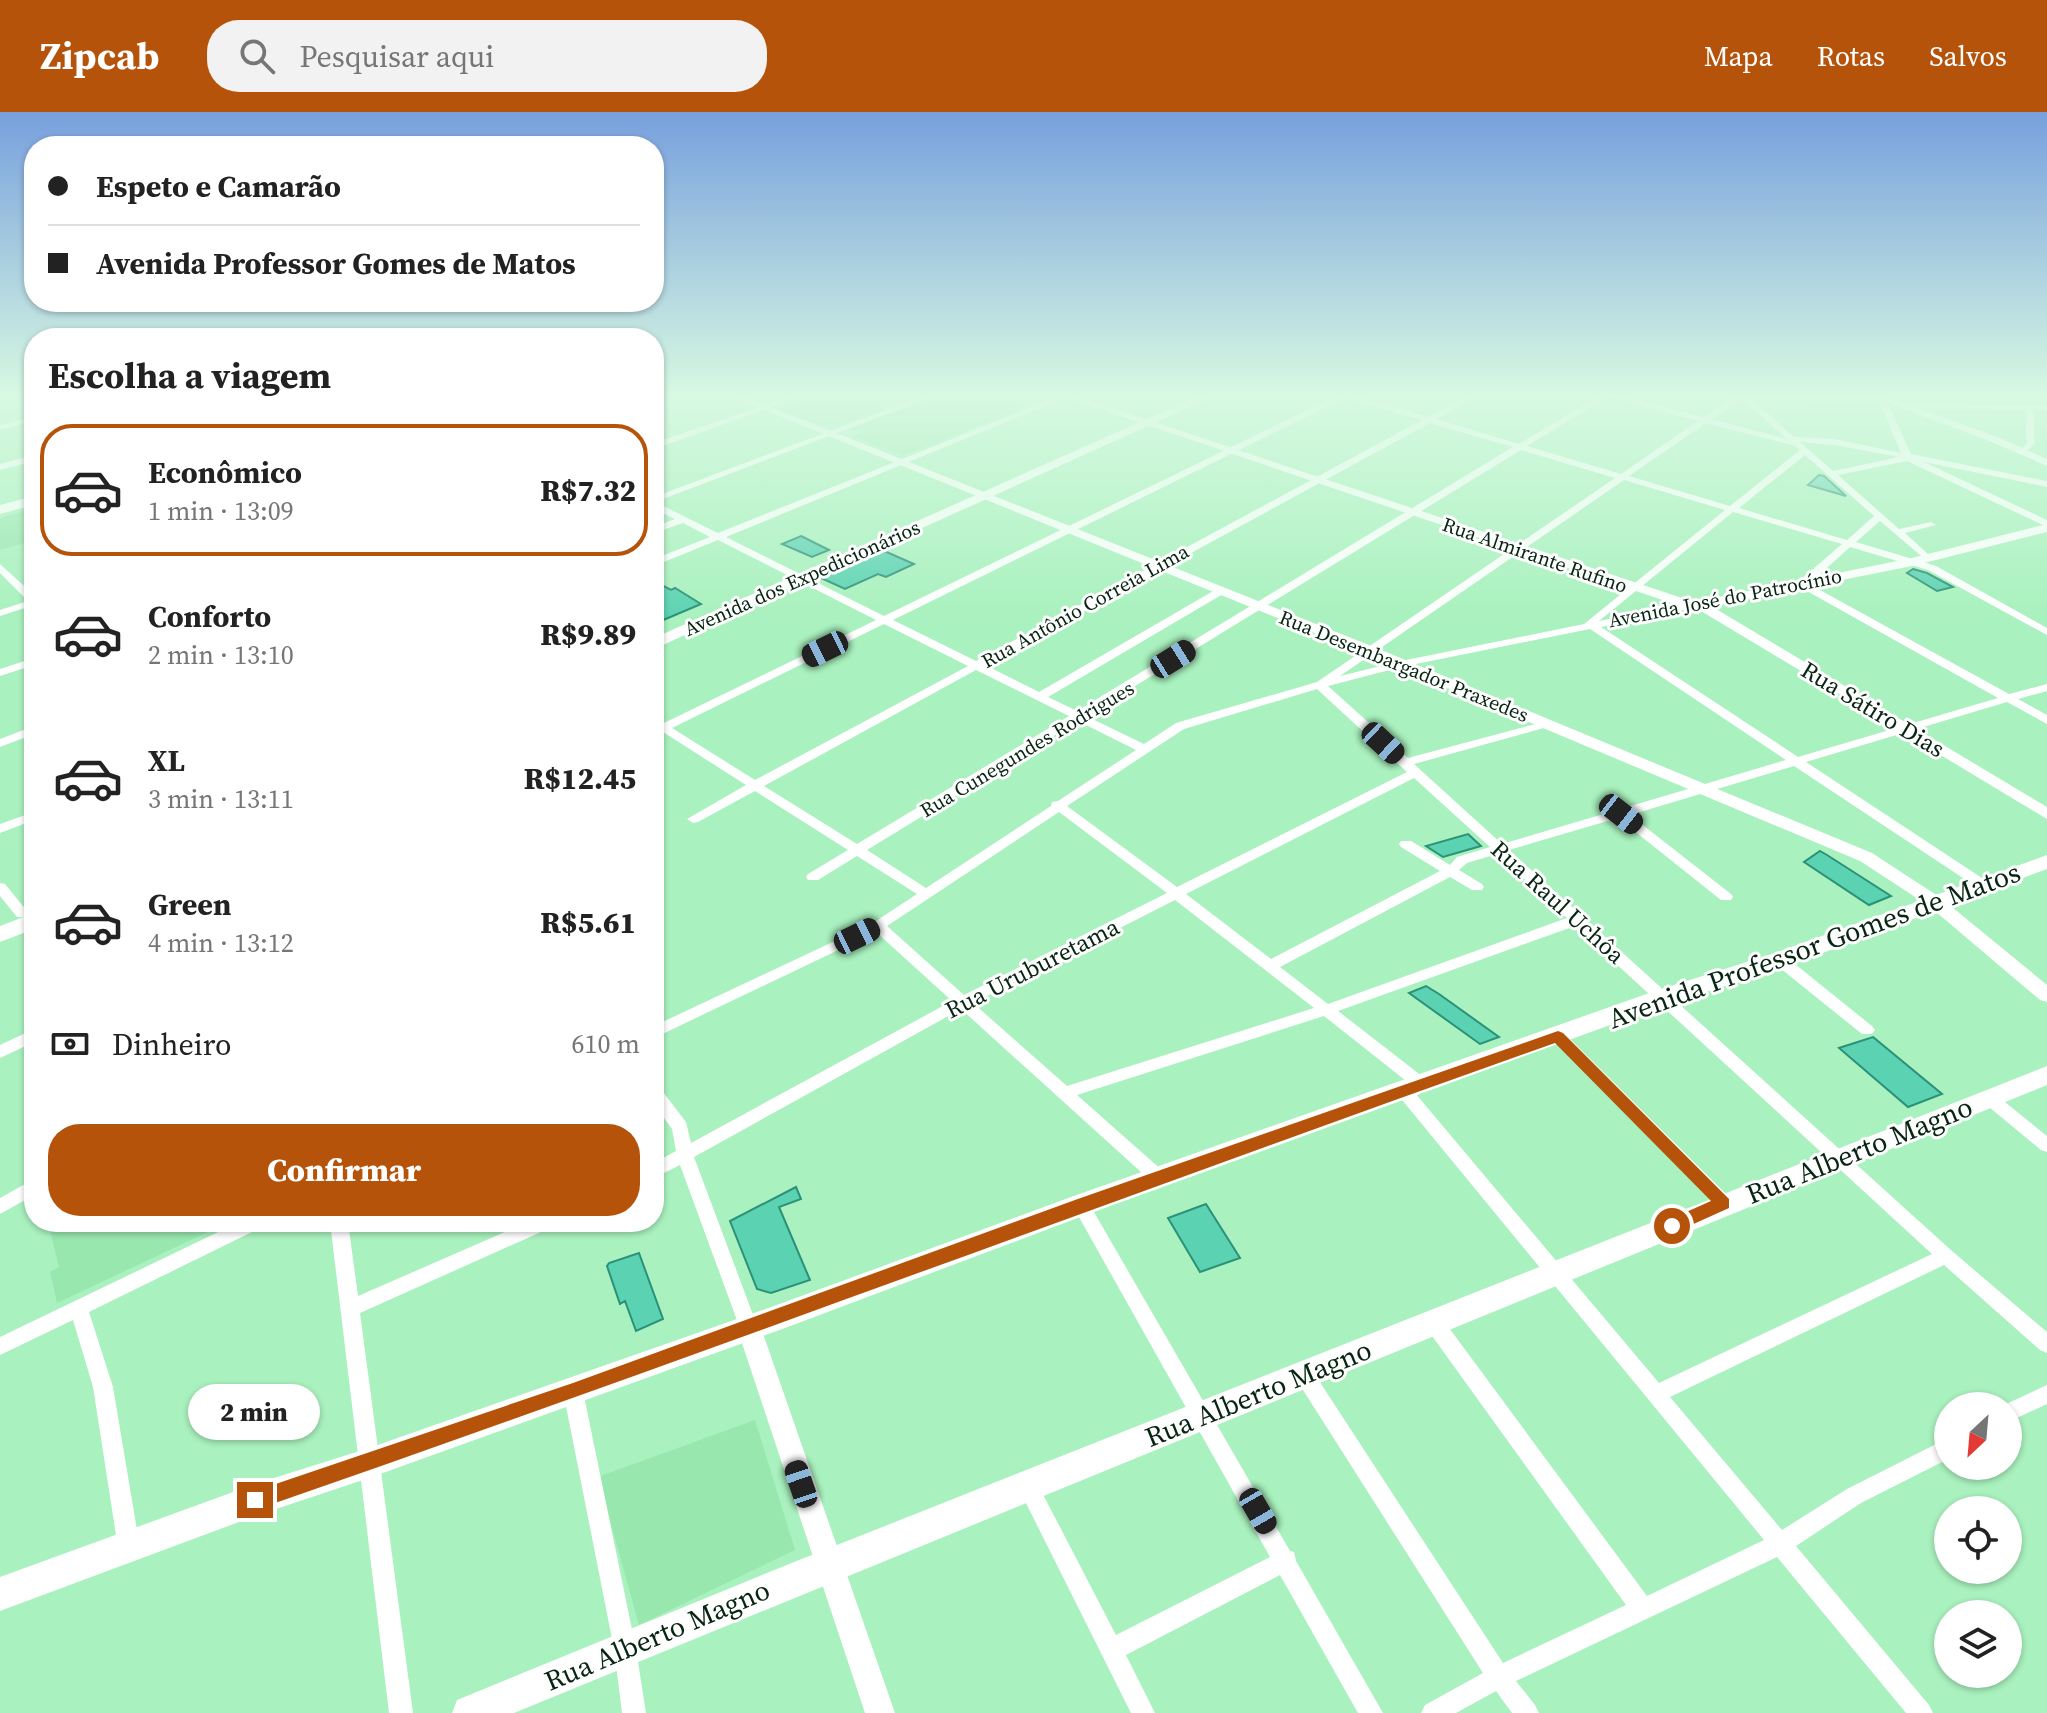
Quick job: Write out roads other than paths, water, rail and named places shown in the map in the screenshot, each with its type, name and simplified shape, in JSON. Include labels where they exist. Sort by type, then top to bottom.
[{"type":"main road","name":"Avenida dos Expedicionários","points":[[664,639],[1039,469]]},
{"type":"main road","points":[[3,509],[24,504]]},
{"type":"main road","name":"Avenida dos Expedicionários","points":[[664,632],[798,576]]},
{"type":"main road","name":"Avenida Professor Gomes de Matos","points":[[0,1594],[255,1500],[369,1463],[749,1328],[1158,1177],[1663,997],[1780,960],[2047,862]]},
{"type":"main road","points":[[0,924],[24,919]]},
{"type":"main road","points":[[0,935],[24,922]]},
{"type":"main road","name":"Rua Alberto Magno","points":[[470,1713],[828,1565],[2047,1075]]},
{"type":"street","points":[[664,498],[739,469]]},
{"type":"street","points":[[664,559],[885,469]]},
{"type":"street","name":"Rua Desembargador Praxedes","points":[[913,469],[1369,650],[1871,859],[1935,902],[2047,995]]},
{"type":"street","points":[[664,724],[884,620],[1189,469]]},
{"type":"street","name":"Rua Almirante Rufino","points":[[1281,469],[1632,587],[1695,604]]},
{"type":"street","name":"Rua Antônio Correia Lima","points":[[693,819],[1340,469]]},
{"type":"street","name":"Rua Cunegundes Rodrigues","points":[[813,877],[1486,469]]},
{"type":"street","points":[[1594,469],[1932,568],[2047,632]]},
{"type":"street","points":[[1320,685],[1634,469]]},
{"type":"street","points":[[1774,469],[1732,509],[1589,624],[1983,885]]},
{"type":"street","points":[[1825,469],[1926,557]]},
{"type":"street","points":[[1831,474],[1856,469]]},
{"type":"street","points":[[1930,469],[2047,526]]},
{"type":"street","points":[[1965,469],[2047,484]]},
{"type":"street","points":[[664,508],[1144,749]]},
{"type":"street","points":[[1879,517],[1802,584],[2047,720]]},
{"type":"street","points":[[664,526],[682,520]]},
{"type":"street","points":[[1897,532],[1931,525]]},
{"type":"street","name":"Avenida José do Patrocínio","points":[[664,1027],[878,926],[1180,726],[1401,664],[1589,624],[1912,562],[2047,526]]},
{"type":"street","points":[[0,567],[24,591]]},
{"type":"street","points":[[1039,697],[1219,592]]},
{"type":"street","name":"Rua Sátiro Dias","points":[[1695,604],[2047,814]]},
{"type":"street","points":[[0,613],[24,605]]},
{"type":"street","points":[[0,673],[24,668]]},
{"type":"street","name":"Rua Raul Uchôa","points":[[1320,685],[1946,1256],[2047,1344]]},
{"type":"street","points":[[1270,966],[1452,870],[1462,860],[2047,687]]},
{"type":"street","name":"Rua Uruburetama","points":[[664,1166],[962,1002],[1176,893],[1409,768],[1547,724]]},
{"type":"street","points":[[664,731],[925,893]]},
{"type":"street","points":[[0,743],[24,734]]},
{"type":"street","points":[[1057,805],[1326,1010],[1412,1088],[1655,1394],[1916,1712]]},
{"type":"street","points":[[1621,814],[1726,897]]},
{"type":"street","points":[[0,829],[24,820]]},
{"type":"street","points":[[1406,844],[1477,887]]},
{"type":"street","points":[[0,887],[24,911]]},
{"type":"street","points":[[1065,1093],[1326,1010],[1577,920]]},
{"type":"street","points":[[878,926],[1158,1177]]},
{"type":"street","points":[[1780,960],[1867,1030]]},
{"type":"street","points":[[1558,1036],[1724,1203]]},
{"type":"street","points":[[0,1052],[24,1040]]},
{"type":"street","points":[[1989,1098],[2047,1145]]},
{"type":"street","points":[[664,1105],[680,1127],[685,1156],[749,1328],[880,1713]]},
{"type":"street","points":[[0,1207],[24,1192]]},
{"type":"street","points":[[1081,1205],[1371,1713]]},
{"type":"street","points":[[0,1346],[235,1232]]},
{"type":"street","points":[[340,1232],[401,1713]]},
{"type":"street","points":[[351,1308],[523,1232]]},
{"type":"street","points":[[1655,1394],[1946,1256]]},
{"type":"street","points":[[79,1308],[103,1387],[129,1548]]},
{"type":"street","points":[[1434,1323],[1642,1608]]},
{"type":"street","points":[[1303,1373],[1499,1677],[1527,1713]]},
{"type":"street","points":[[573,1391],[625,1649],[634,1713]]},
{"type":"street","points":[[2022,1406],[2047,1394]]},
{"type":"street","points":[[1433,1713],[1499,1677],[1780,1544],[1854,1496],[1934,1455]]},
{"type":"street","points":[[1028,1486],[1143,1713]]},
{"type":"street","points":[[1111,1650],[1286,1560]]}]
